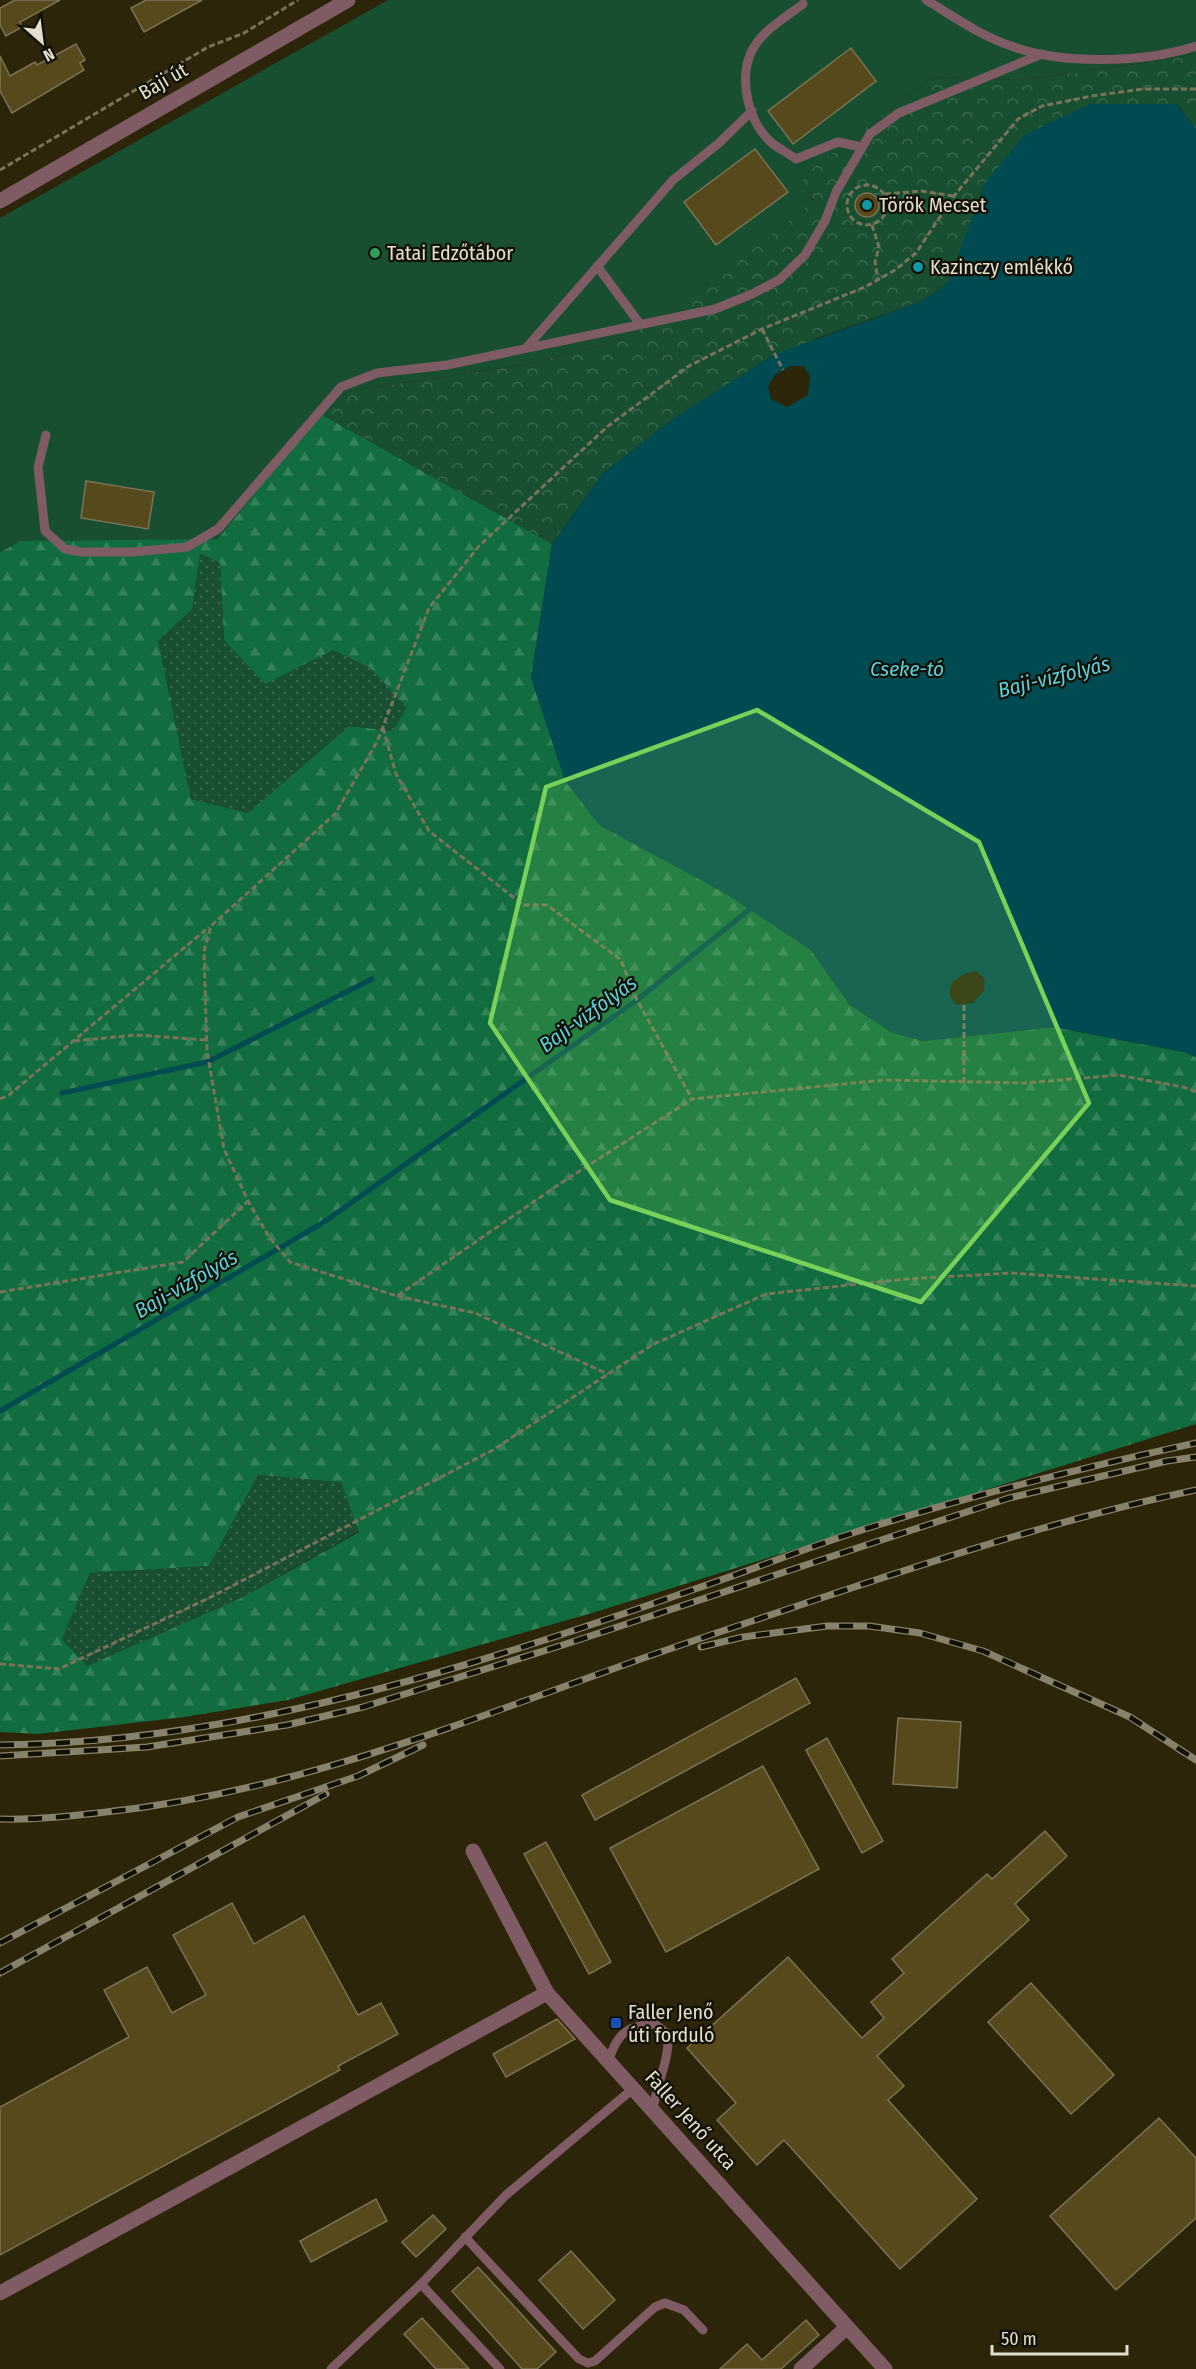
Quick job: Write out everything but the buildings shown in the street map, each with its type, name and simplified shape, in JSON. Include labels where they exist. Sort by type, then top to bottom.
[{"type":"street","name":"Baji út","points":[[0,201],[348,0]]},
{"type":"street","name":"Faller Jenő utca","points":[[473,1851],[548,1992],[885,2369]]},
{"type":"street","points":[[0,2293],[548,1992]]},
{"type":"street","points":[[801,2369],[847,2327]]},
{"type":"lane","points":[[926,0],[1010,46],[1042,54],[1118,58],[1178,52],[1196,46]]},
{"type":"lane","points":[[803,4],[765,34],[750,54],[746,76],[747,101],[771,143],[796,159],[838,142],[861,147]]},
{"type":"lane","points":[[46,435],[38,466],[45,531],[65,549],[81,552],[133,552],[187,548],[218,529],[341,387],[377,373],[447,364],[715,309],[779,280],[805,255],[825,221],[836,192],[870,134],[899,113],[1042,54]]},
{"type":"lane","points":[[527,347],[673,180],[719,143],[752,111]]},
{"type":"lane","points":[[597,266],[640,324]]},
{"type":"lane","points":[[609,2060],[614,2042],[625,2029],[638,2025],[655,2024],[668,2034],[669,2049],[655,2090],[653,2110]]},
{"type":"lane","points":[[332,2369],[421,2284],[506,2195],[634,2088]]},
{"type":"lane","points":[[465,2237],[579,2359],[588,2363],[595,2361],[655,2307],[665,2303],[674,2304],[684,2310],[703,2330]]},
{"type":"lane","points":[[421,2284],[500,2369]]},
{"type":"path","points":[[0,170],[208,47],[244,33],[298,0]]},
{"type":"path","points":[[0,1099],[9,1095],[211,926],[335,814],[377,742],[429,608],[480,546],[607,427],[689,366],[762,329],[878,280],[916,252],[954,196],[1018,119],[1042,106],[1143,89],[1196,89]]},
{"type":"path","points":[[868,185],[878,188],[885,194],[888,204],[886,213],[880,221],[872,225],[862,225],[853,220],[848,212],[847,202],[851,193],[859,187],[868,185]]},
{"type":"path","points":[[885,194],[921,191],[954,196]]},
{"type":"path","points":[[872,225],[879,247],[875,262],[878,280]]},
{"type":"path","points":[[762,329],[783,370]]},
{"type":"path","points":[[383,727],[396,774],[429,831],[524,905],[547,905],[621,960],[638,1000],[692,1099]]},
{"type":"path","points":[[211,926],[204,951],[207,1051],[224,1149],[248,1201],[269,1237],[290,1262],[397,1296],[475,1313],[608,1374]]},
{"type":"path","points":[[964,1005],[964,1083]]},
{"type":"path","points":[[73,1042],[136,1035],[207,1040]]},
{"type":"path","points":[[397,1296],[561,1183],[692,1099],[884,1080],[1025,1083],[1118,1075],[1183,1087],[1196,1092]]},
{"type":"path","points":[[0,1292],[183,1262],[248,1201]]},
{"type":"path","points":[[0,1664],[59,1669],[188,1608],[493,1450],[652,1345],[765,1294],[906,1279],[1010,1273],[1196,1286]]},
{"type":"highlighted area","points":[[757,710],[979,842],[1089,1103],[921,1302],[610,1200],[490,1023],[546,787]]},
{"type":"green space","name":"Tatai Edzőtábor","points":[[388,0],[1196,0],[1196,53],[1171,59],[1021,80],[932,77],[801,177],[813,201],[707,287],[622,340],[528,364],[336,393],[218,539],[20,541],[0,552],[0,218]]},
{"type":"green space","points":[[1196,53],[1196,129],[1177,104],[984,185],[949,281],[938,291],[919,302],[817,338],[603,473],[552,544],[321,414],[336,393],[528,364],[622,340],[813,200],[800,177],[932,77],[1021,80],[1171,59]]},
{"type":"green space","points":[[321,414],[552,544],[531,678],[728,895],[811,950],[849,1004],[891,1032],[923,1041],[1054,1027],[1184,1052],[1196,1057],[1196,1424],[592,1613],[288,1700],[184,1717],[38,1734],[0,1732],[0,552],[20,541]],"holes":[[[200,554],[220,563],[224,640],[265,684],[333,650],[370,668],[407,707],[393,731],[349,726],[248,813],[191,799],[158,641],[192,609]],[[258,1475],[341,1482],[359,1532],[241,1598],[87,1666],[62,1639],[90,1573],[209,1566]]]},
{"type":"green space","points":[[199,554],[220,563],[224,640],[333,650],[370,668],[408,706],[393,731],[349,726],[248,813],[191,799],[157,641],[192,608]]},
{"type":"green space","points":[[258,1475],[341,1481],[359,1531],[241,1598],[87,1666],[62,1639],[90,1573],[209,1566]]},
{"type":"water","name":"Cseke-tó","points":[[1090,104],[1177,104],[1196,129],[1196,1057],[1184,1052],[1054,1027],[923,1041],[891,1032],[849,1004],[811,950],[728,895],[599,825],[565,781],[531,678],[552,544],[603,473],[674,418],[775,354],[919,302],[938,291],[949,281],[984,185],[1024,135]],"holes":[[[790,366],[804,366],[810,377],[808,395],[787,407],[771,399],[768,386],[775,375]],[[976,971],[985,979],[984,991],[973,1003],[956,1005],[949,995],[952,982],[964,974]]]},
{"type":"waterway","name":"Baji-vízfolyás","points":[[0,1411],[324,1222],[637,1000],[755,905]]},
{"type":"waterway","points":[[62,1093],[207,1062],[372,979]]},
{"type":"railway","points":[[0,1745],[89,1741],[178,1731],[353,1696],[526,1646],[844,1536],[906,1517],[1029,1482],[1196,1443]]},
{"type":"railway","points":[[0,1756],[147,1747],[287,1725],[363,1707],[566,1644],[1009,1498],[1167,1461],[1196,1457]]},
{"type":"railway","points":[[0,1819],[66,1816],[172,1803],[300,1775],[424,1736],[683,1644],[951,1556],[1097,1513],[1196,1490]]},
{"type":"railway","points":[[701,1647],[743,1637],[827,1626],[869,1626],[920,1633],[983,1651],[1130,1717],[1196,1760]]},
{"type":"railway","points":[[0,1943],[238,1817],[358,1776],[423,1745]]},
{"type":"railway","points":[[0,1973],[326,1794]]},
{"type":"place","name":"Török Mecset","points":[[867,205]]},
{"type":"place","name":"Tatai Edzőtábor","points":[[375,253]]},
{"type":"place","name":"Kazinczy emlékkő","points":[[918,267]]},
{"type":"place","name":"Faller Jenő úti forduló","points":[[616,2023]]}]
